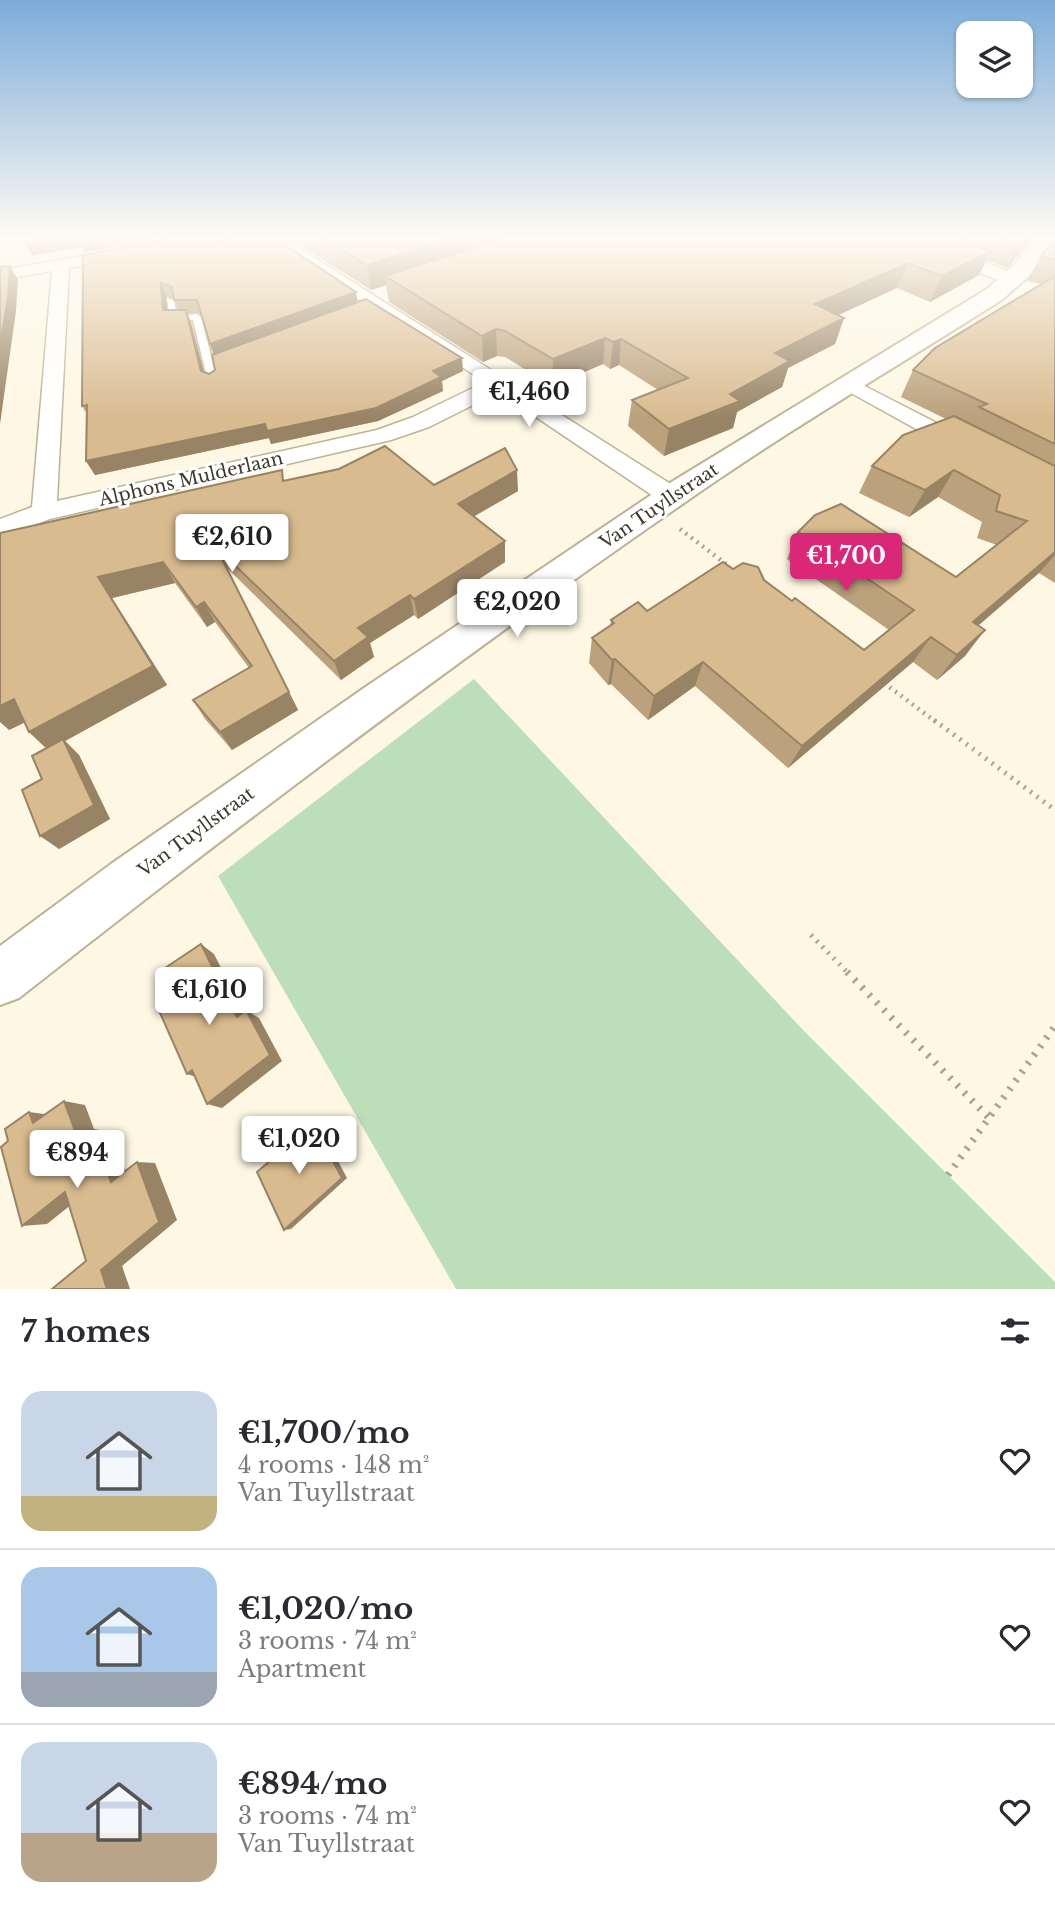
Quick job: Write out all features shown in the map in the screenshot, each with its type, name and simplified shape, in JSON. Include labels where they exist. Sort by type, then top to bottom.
[{"type":"street","points":[[44,512],[59,297]]},
{"type":"street","points":[[357,297],[500,383],[662,502]]},
{"type":"street","points":[[368,305],[381,297]]},
{"type":"street","name":"Van Tuyllstraat","points":[[0,979],[128,881],[382,698],[662,502],[990,297]]},
{"type":"street","name":"Alphons Mulderlaan","points":[[0,529],[44,512],[383,435],[421,422],[500,383]]},
{"type":"street","points":[[849,384],[982,455]]},
{"type":"lane","points":[[170,300],[173,319],[197,317],[211,365],[213,382]]},
{"type":"lane","points":[[211,365],[223,361]]},
{"type":"path","points":[[662,502],[729,567]]},
{"type":"path","points":[[881,681],[1055,810]]},
{"type":"path","points":[[811,935],[989,1118]]},
{"type":"path","points":[[948,1175],[1055,1026]]},
{"type":"green space","points":[[474,679],[804,1031],[1055,1282],[1055,1289],[456,1289],[218,876]]},
{"type":"building","points":[[0,297],[8,297],[0,346]]},
{"type":"building","points":[[83,297],[162,297],[163,310],[186,310],[201,371],[209,374],[215,370],[212,355],[366,299],[462,358],[433,371],[441,377],[376,408],[267,431],[265,424],[86,461],[87,405],[82,406]]},
{"type":"building","points":[[174,297],[342,297],[210,344],[197,300],[174,300]]},
{"type":"building","points":[[419,297],[831,297],[815,304],[844,318],[775,353],[790,361],[730,394],[740,401],[669,429],[632,400],[688,378],[621,339],[613,342],[605,338],[553,359],[505,331],[496,329],[482,336]]},
{"type":"building","points":[[1020,297],[1055,297],[1055,444],[979,407],[987,404],[913,370],[935,348]]},
{"type":"building","points":[[954,416],[1055,466],[1055,552],[973,622],[985,630],[957,655],[931,637],[802,746],[703,662],[654,696],[615,659],[612,660],[592,638],[614,623],[611,620],[638,602],[647,611],[723,562],[733,569],[743,563],[758,567],[764,580],[792,601],[795,598],[864,650],[914,610],[798,532],[815,515],[841,504],[956,577],[1027,521],[996,511],[1000,495],[954,470],[925,490],[872,466],[903,435]]},
{"type":"building","points":[[385,446],[434,485],[505,448],[517,470],[458,504],[505,541],[414,599],[410,595],[358,628],[368,637],[334,661],[216,547],[289,692],[220,732],[193,700],[252,666],[204,602],[196,607],[163,562],[98,577],[153,666],[29,732],[14,699],[0,706],[0,533],[282,470],[283,481],[339,469]]},
{"type":"building","points":[[63,739],[94,805],[40,836],[22,790],[42,779],[32,756]]},
{"type":"building","points":[[201,944],[237,1017],[246,1010],[270,1055],[207,1104],[192,1070],[187,1074],[157,1006],[176,993],[165,968]]},
{"type":"building","points":[[64,1101],[78,1139],[92,1129],[111,1182],[137,1162],[159,1222],[101,1270],[107,1289],[52,1289],[86,1261],[65,1192],[22,1226],[1,1147],[8,1141],[5,1129],[29,1112],[33,1123]]},
{"type":"building","points":[[313,1124],[342,1178],[284,1230],[257,1172]]}]
